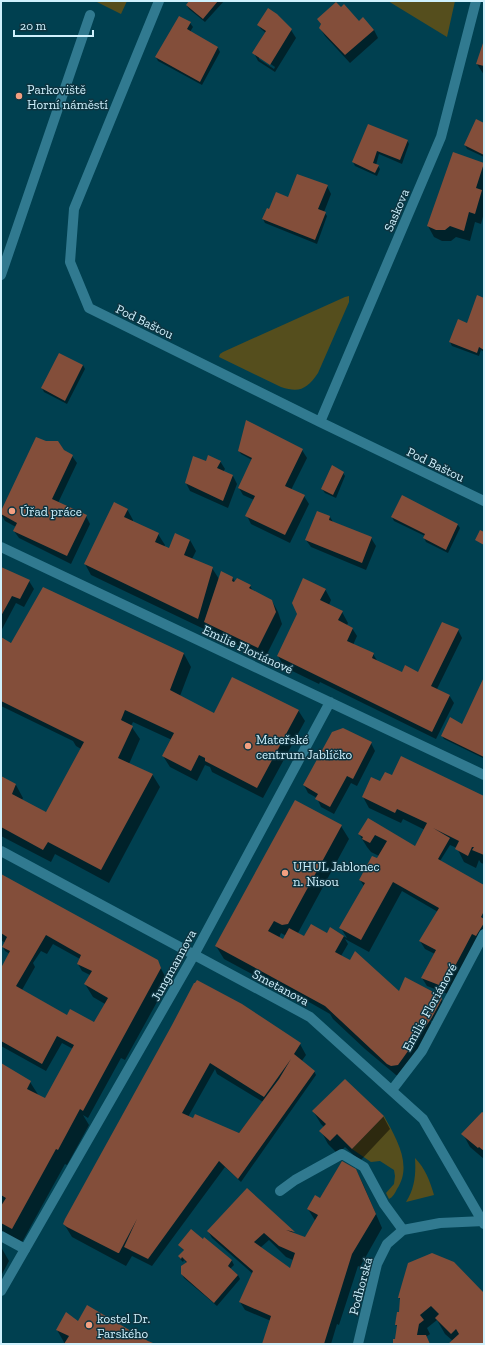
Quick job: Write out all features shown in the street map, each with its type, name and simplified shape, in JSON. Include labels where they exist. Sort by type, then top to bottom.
[{"type":"street","name":"Pod Baštou","points":[[160,1],[74,209],[70,262],[89,308],[484,501]]},
{"type":"street","name":"Saskova","points":[[320,422],[441,137],[476,1]]},
{"type":"street","points":[[1,275],[90,15]]},
{"type":"street","name":"Emilie Floriánové","points":[[1,547],[484,775]]},
{"type":"street","name":"Jungmannova","points":[[1,1291],[194,955],[330,702]]},
{"type":"street","name":"Smetanova","points":[[1,851],[310,1017],[423,1119],[483,1222]]},
{"type":"street","name":"Emilie Floriánové","points":[[392,1090],[422,1051],[484,934]]},
{"type":"street","points":[[280,1191],[295,1180],[342,1154],[364,1167],[384,1204],[403,1230],[440,1223],[483,1222]]},
{"type":"street","name":"Podhorská","points":[[358,1344],[377,1264],[387,1244],[403,1230]]},
{"type":"street","points":[[1,1236],[24,1249]]},
{"type":"shaded area","points":[[95,1],[127,1],[121,14]]},
{"type":"shaded area","points":[[388,1],[455,1],[447,37]]},
{"type":"shaded area","points":[[349,296],[349,302],[318,373],[310,383],[302,388],[293,390],[281,387],[219,357],[223,352]]},
{"type":"shaded area","points":[[384,1116],[398,1142],[403,1161],[402,1180],[395,1193],[389,1199],[386,1193],[394,1184],[394,1170],[380,1161],[371,1162],[352,1149]]},
{"type":"shaded area","points":[[415,1158],[427,1175],[434,1195],[406,1202],[414,1181]]},
{"type":"building","points":[[189,1],[218,1],[203,19],[186,5]]},
{"type":"building","points":[[336,2],[341,7],[344,4],[359,21],[363,17],[374,30],[345,55],[319,28],[321,24],[317,19]]},
{"type":"building","points":[[268,8],[277,14],[292,29],[270,65],[252,53],[266,31],[257,25]]},
{"type":"building","points":[[179,16],[191,22],[187,29],[218,47],[200,82],[155,57]]},
{"type":"building","points":[[484,40],[484,66],[476,64]]},
{"type":"building","points":[[476,119],[484,123],[484,155],[464,145]]},
{"type":"building","points":[[368,124],[408,140],[400,160],[377,151],[373,163],[379,165],[375,173],[352,162]]},
{"type":"building","points":[[453,152],[484,163],[476,188],[482,190],[475,214],[469,212],[464,231],[450,226],[445,230],[436,230],[427,226]]},
{"type":"building","points":[[297,174],[328,185],[318,209],[326,212],[315,240],[262,219],[267,208],[269,209],[276,192],[288,197]]},
{"type":"building","points":[[477,295],[484,298],[484,350],[479,347],[477,353],[449,342],[458,319],[467,323]]},
{"type":"building","points":[[59,353],[83,365],[65,401],[41,388]]},
{"type":"building","points":[[246,420],[303,449],[285,486],[305,495],[285,535],[245,516],[255,496],[238,488],[252,458],[238,451]]},
{"type":"building","points":[[36,437],[46,441],[58,441],[64,450],[73,455],[52,499],[87,515],[67,556],[13,531],[17,523],[1,514],[1,511]]},
{"type":"building","points":[[208,455],[221,461],[217,468],[233,475],[223,501],[185,483],[193,456],[206,461]]},
{"type":"building","points":[[332,465],[344,472],[333,495],[321,489]]},
{"type":"building","points":[[402,495],[458,524],[446,550],[423,538],[425,534],[391,517]]},
{"type":"building","points":[[114,502],[128,509],[124,517],[159,533],[155,542],[169,548],[175,533],[190,540],[184,555],[213,567],[198,619],[84,564]]},
{"type":"building","points":[[317,511],[330,516],[329,520],[372,537],[362,563],[305,540]]},
{"type":"building","points":[[480,530],[484,532],[484,545],[475,540]]},
{"type":"building","points":[[1,567],[30,580],[20,599],[12,596],[1,616]]},
{"type":"building","points":[[221,571],[233,577],[232,581],[234,582],[237,578],[251,585],[249,588],[272,600],[276,612],[258,648],[204,622]]},
{"type":"building","points":[[303,578],[326,589],[320,600],[343,611],[338,620],[353,628],[347,641],[374,653],[372,658],[402,672],[405,665],[418,672],[442,622],[459,629],[431,686],[450,695],[432,732],[277,656],[297,614],[292,603]]},
{"type":"building","points":[[43,587],[184,653],[170,690],[214,713],[232,677],[299,710],[257,788],[205,761],[205,758],[199,755],[191,771],[162,756],[174,733],[125,710],[121,720],[133,726],[118,758],[153,774],[101,870],[48,842],[43,850],[1,827],[1,776],[16,784],[12,794],[46,812],[84,742],[1,701],[1,637],[11,643]]},
{"type":"building","points":[[484,677],[484,757],[441,736],[450,717],[462,724]]},
{"type":"building","points":[[343,728],[372,742],[353,779],[347,776],[330,807],[315,799],[318,794],[303,785],[332,732]]},
{"type":"building","points":[[401,756],[484,796],[484,855],[472,850],[474,847],[472,847],[468,856],[455,849],[459,841],[433,828],[450,838],[438,859],[484,885],[484,911],[481,917],[484,919],[484,923],[476,936],[472,934],[444,987],[421,978],[436,950],[419,941],[439,908],[393,882],[361,940],[339,928],[365,883],[359,880],[372,856],[377,858],[387,841],[375,835],[370,843],[362,839],[363,837],[358,834],[368,818],[415,846],[427,823],[397,809],[395,813],[362,797],[371,777],[380,781],[385,772],[392,775]]},
{"type":"building","points":[[295,800],[342,825],[288,924],[282,925],[274,921],[268,931],[283,939],[289,928],[304,936],[311,924],[327,933],[330,927],[344,936],[335,952],[350,960],[355,951],[399,991],[405,977],[441,996],[442,999],[431,1019],[398,1065],[391,1066],[387,1064],[325,1006],[215,946]]},
{"type":"building","points":[[1,874],[158,960],[161,968],[83,1111],[80,1109],[12,1229],[1,1223],[1,1206],[6,1198],[1,1195],[1,1063],[31,1081],[27,1089],[45,1098],[74,1045],[57,1036],[42,1064],[1,1041],[1,968],[10,951],[2,947],[7,937],[1,933]],"holes":[[[46,935],[81,955],[77,964],[92,971],[84,984],[108,998],[94,1022],[70,1009],[67,1015],[16,986]]]},
{"type":"building","points":[[197,980],[242,1004],[301,1043],[294,1054],[315,1071],[238,1179],[219,1161],[148,1259],[124,1247],[137,1219],[118,1253],[63,1224]],"holes":[[[291,1059],[279,1079],[239,1133],[195,1114],[193,1118],[182,1113],[210,1063],[264,1097]]]},
{"type":"building","points":[[345,1079],[384,1116],[352,1149],[337,1134],[330,1141],[319,1131],[326,1124],[312,1111]]},
{"type":"building","points":[[482,1112],[484,1113],[484,1151],[461,1134]]},
{"type":"building","points":[[342,1161],[356,1169],[376,1214],[352,1254],[324,1344],[262,1344],[271,1316],[239,1302],[253,1271],[207,1231],[247,1188],[295,1232],[286,1230],[305,1237],[318,1215],[307,1209],[315,1195],[320,1198]],"holes":[[[264,1233],[279,1246],[295,1253],[290,1268],[254,1242]]]},
{"type":"building","points":[[191,1229],[203,1239],[204,1237],[232,1260],[228,1266],[238,1275],[214,1303],[181,1274],[181,1266],[187,1262],[182,1257],[181,1259],[178,1256],[184,1250],[178,1245]]},
{"type":"building","points":[[432,1253],[454,1262],[484,1293],[484,1344],[448,1344],[459,1334],[456,1329],[451,1334],[435,1318],[439,1314],[431,1306],[420,1315],[424,1320],[419,1324],[417,1335],[426,1335],[430,1344],[393,1344],[397,1325],[395,1325],[397,1312],[399,1312],[400,1298],[398,1298],[408,1263]]},
{"type":"building","name":"kostel Dr. Farského","points":[[87,1305],[153,1343],[64,1344],[69,1336],[56,1330],[66,1312],[78,1321]]},
{"type":"place","name":"Parkoviště Horní náměstí","points":[[19,96]]},
{"type":"place","name":"Úřad práce","points":[[12,511]]},
{"type":"place","name":"Mateřské centrum Jablíčko","points":[[248,746]]},
{"type":"place","name":"UHUL Jablonec n. Nisou","points":[[285,873]]},
{"type":"place","name":"kostel Dr. Farského","points":[[89,1325]]}]
